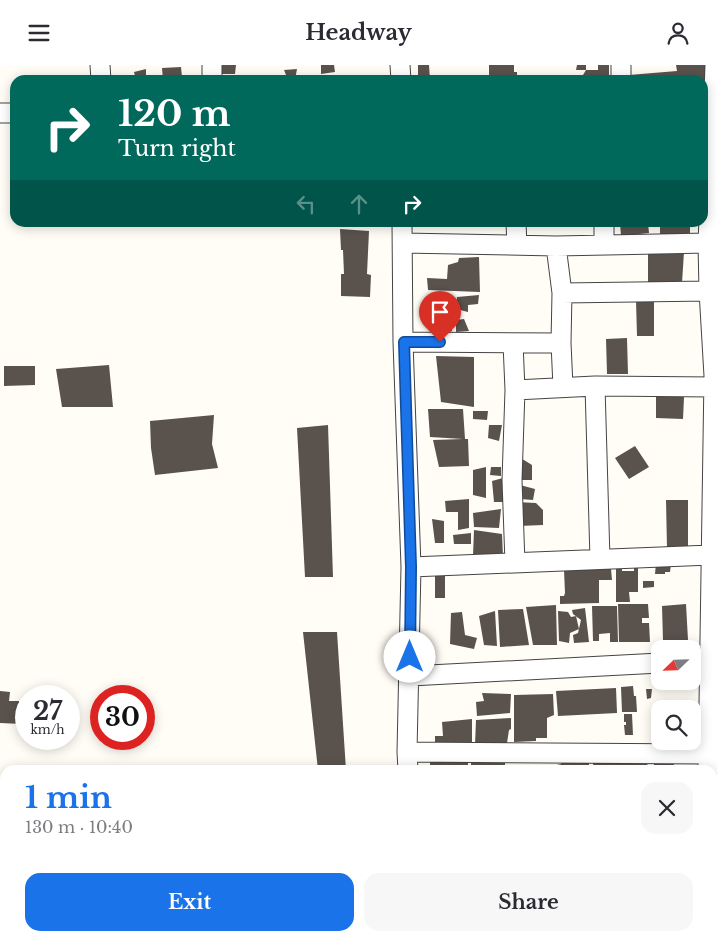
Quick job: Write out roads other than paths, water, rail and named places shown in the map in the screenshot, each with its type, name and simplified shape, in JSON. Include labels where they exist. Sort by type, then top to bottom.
[{"type":"street","points":[[402,227],[411,567],[408,761],[708,762],[707,661],[715,379],[708,243],[711,110],[715,65]]},
{"type":"street","points":[[516,227],[517,245]]},
{"type":"street","points":[[604,227],[604,245]]},
{"type":"street","points":[[403,243],[556,246],[708,243]]},
{"type":"street","points":[[556,246],[562,293],[561,343],[563,387]]},
{"type":"street","points":[[562,293],[709,291]]},
{"type":"street","points":[[404,342],[561,343]]},
{"type":"street","points":[[513,343],[515,390],[512,480],[515,563]]},
{"type":"street","points":[[515,390],[715,379]]},
{"type":"street","points":[[595,386],[600,559]]},
{"type":"street","points":[[411,567],[711,555]]},
{"type":"street","points":[[410,675],[651,663]]}]
